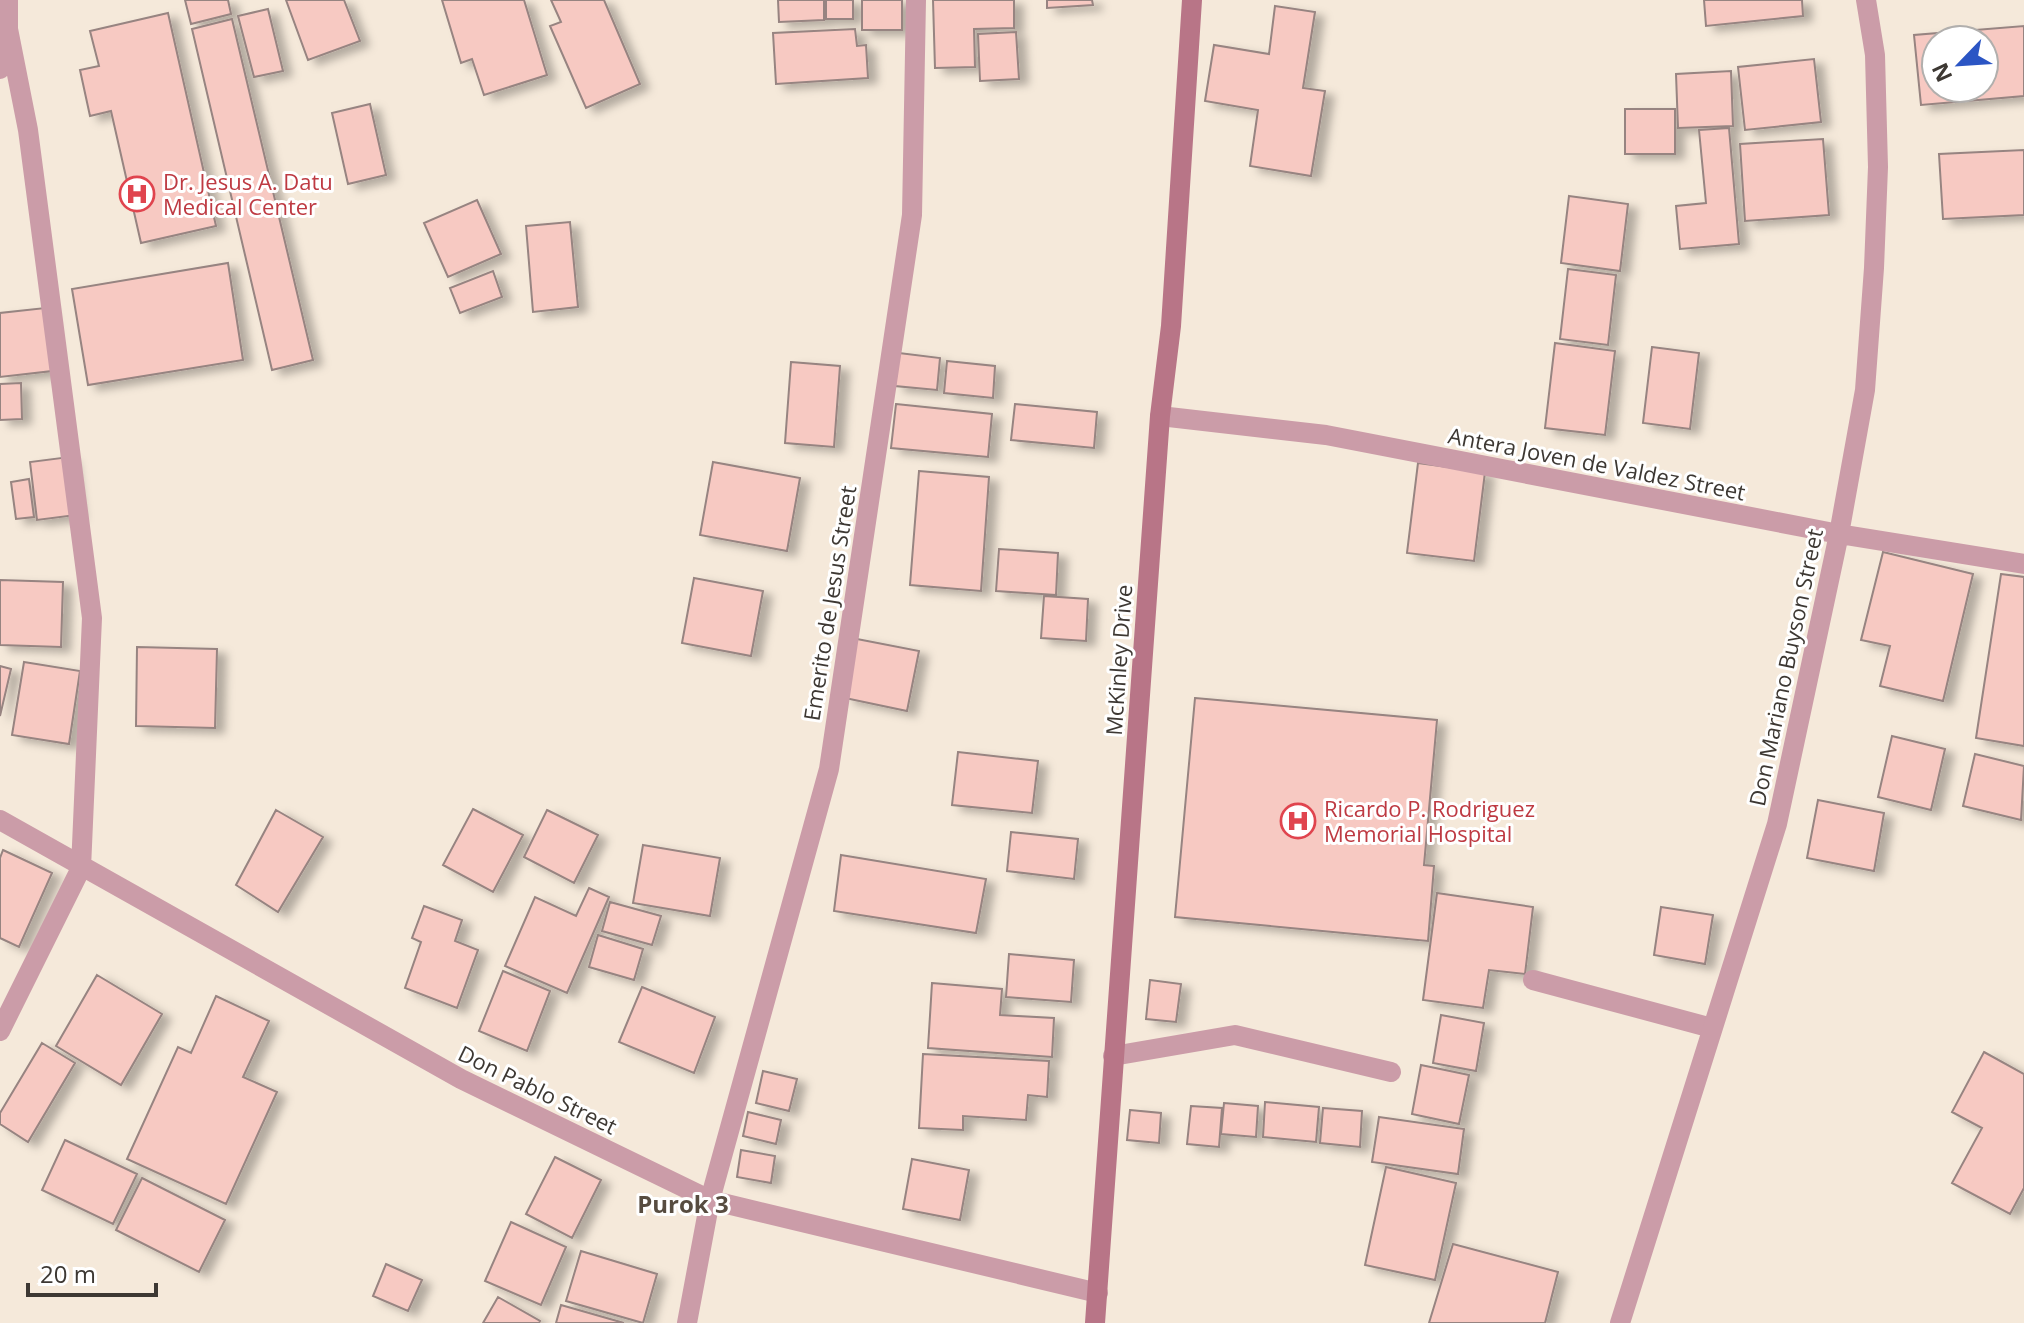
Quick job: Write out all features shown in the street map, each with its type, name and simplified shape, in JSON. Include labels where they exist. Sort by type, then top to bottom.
[{"type":"main road","name":"McKinley Drive","points":[[1095,1323],[1160,416],[1171,326],[1192,0]]},
{"type":"street","points":[[0,1031],[81,868],[92,618],[28,130],[8,29],[8,0]]},
{"type":"street","name":"Emerito de Jesus Street","points":[[687,1323],[710,1200],[829,769],[912,215],[916,0]]},
{"type":"street","name":"Don Mariano Buyson Street","points":[[1620,1323],[1777,824],[1839,534],[1865,390],[1874,268],[1878,167],[1875,55],[1866,0]]},
{"type":"street","points":[[0,69],[8,29]]},
{"type":"street","name":"Antera Joven de Valdez Street","points":[[1160,416],[1326,435],[1839,534],[2024,564]]},
{"type":"street","name":"Don Pablo Street","points":[[0,820],[461,1079],[710,1200],[1098,1293]]},
{"type":"street","points":[[1533,980],[1712,1028]]},
{"type":"street","points":[[1113,1056],[1235,1035],[1391,1072]]},
{"type":"building","points":[[185,0],[228,0],[231,14],[191,24]]},
{"type":"building","points":[[286,0],[344,0],[360,41],[308,60]]},
{"type":"building","points":[[442,0],[524,0],[547,75],[484,95],[472,59],[461,63]]},
{"type":"building","points":[[551,0],[604,0],[640,84],[586,108],[550,26],[561,22]]},
{"type":"building","points":[[778,0],[824,0],[824,20],[779,22]]},
{"type":"building","points":[[826,0],[853,0],[853,19],[826,19]]},
{"type":"building","points":[[862,0],[902,0],[902,30],[862,30]]},
{"type":"building","points":[[933,0],[1014,0],[1014,28],[974,29],[975,67],[935,68]]},
{"type":"building","points":[[1047,0],[1092,0],[1093,5],[1047,8]]},
{"type":"building","points":[[1704,0],[1802,0],[1803,16],[1706,26]]},
{"type":"building","points":[[1275,6],[1315,12],[1303,88],[1325,91],[1311,176],[1250,166],[1258,110],[1205,101],[1214,45],[1269,54]]},
{"type":"building","points":[[268,9],[283,71],[254,77],[238,16]]},
{"type":"building","points":[[168,13],[216,226],[141,243],[111,111],[90,116],[80,70],[99,66],[90,31]]},
{"type":"building","points":[[232,19],[313,360],[272,370],[192,29]]},
{"type":"building","points":[[2024,26],[2024,96],[2000,98],[2000,28]]},
{"type":"building","points":[[855,29],[857,46],[866,45],[868,78],[776,84],[773,33]]},
{"type":"building","points":[[1016,32],[1019,79],[980,81],[978,34]]},
{"type":"building","points":[[1914,35],[1920,35],[1920,95]]},
{"type":"building","points":[[1814,59],[1821,122],[1745,130],[1738,67]]},
{"type":"building","points":[[1731,71],[1733,126],[1678,128],[1676,74]]},
{"type":"building","points":[[370,104],[386,175],[348,184],[332,113]]},
{"type":"building","points":[[1625,109],[1675,109],[1675,154],[1625,154]]},
{"type":"building","points":[[1729,128],[1739,244],[1680,249],[1676,206],[1706,203],[1699,130]]},
{"type":"building","points":[[1823,139],[1829,215],[1745,221],[1740,144]]},
{"type":"building","points":[[2024,150],[2024,215],[1943,219],[1939,154]]},
{"type":"building","points":[[1569,196],[1628,204],[1620,271],[1561,263]]},
{"type":"building","points":[[477,200],[501,254],[448,277],[424,223]]},
{"type":"building","points":[[570,222],[578,307],[533,312],[526,226]]},
{"type":"building","points":[[228,263],[243,360],[88,385],[72,289]]},
{"type":"building","points":[[1568,269],[1616,275],[1608,345],[1560,339]]},
{"type":"building","points":[[493,271],[502,297],[460,313],[450,288]]},
{"type":"building","points":[[45,308],[52,371],[0,377],[0,313]]},
{"type":"building","points":[[1555,343],[1615,351],[1605,435],[1545,428]]},
{"type":"building","points":[[1652,347],[1699,353],[1690,429],[1643,423]]},
{"type":"building","points":[[899,353],[940,358],[937,390],[895,386]]},
{"type":"building","points":[[947,361],[995,366],[993,398],[944,393]]},
{"type":"building","points":[[791,362],[840,366],[834,447],[785,443]]},
{"type":"building","points":[[21,383],[22,419],[0,420],[0,384]]},
{"type":"building","points":[[896,404],[992,414],[988,457],[891,448]]},
{"type":"building","points":[[1015,404],[1097,412],[1094,448],[1011,440]]},
{"type":"building","points":[[69,457],[76,515],[37,520],[30,462]]},
{"type":"building","points":[[713,462],[800,478],[787,551],[700,535]]},
{"type":"building","points":[[1418,463],[1485,472],[1474,561],[1407,553]]},
{"type":"building","points":[[919,471],[989,477],[981,591],[910,585]]},
{"type":"building","points":[[29,479],[34,517],[16,519],[11,482]]},
{"type":"building","points":[[999,549],[1058,553],[1056,595],[996,591]]},
{"type":"building","points":[[1883,552],[1973,574],[1943,701],[1880,686],[1890,646],[1861,640]]},
{"type":"building","points":[[2001,574],[2024,577],[2024,746],[1976,738]]},
{"type":"building","points":[[694,578],[763,591],[751,656],[682,643]]},
{"type":"building","points":[[0,580],[63,582],[61,647],[0,645]]},
{"type":"building","points":[[1044,596],[1088,599],[1086,641],[1041,638]]},
{"type":"building","points":[[857,639],[919,651],[907,711],[845,698]]},
{"type":"building","points":[[137,647],[217,649],[215,728],[136,726]]},
{"type":"building","points":[[24,662],[80,671],[69,744],[12,735]]},
{"type":"building","points":[[0,666],[11,669],[0,716]]},
{"type":"building","name":"Ricardo P. Rodriguez Memorial Hospital","points":[[1195,698],[1437,720],[1424,865],[1434,866],[1428,941],[1175,917]]},
{"type":"building","points":[[1892,736],[1945,749],[1931,810],[1878,797]]},
{"type":"building","points":[[958,752],[1038,761],[1032,813],[952,805]]},
{"type":"building","points":[[1975,754],[2024,766],[2021,820],[1963,806]]},
{"type":"building","points":[[1818,800],[1884,813],[1874,871],[1807,858]]},
{"type":"building","points":[[473,809],[523,835],[493,892],[443,865]]},
{"type":"building","points":[[276,810],[323,837],[278,912],[236,885]]},
{"type":"building","points":[[547,810],[598,835],[574,883],[524,857]]},
{"type":"building","points":[[1011,832],[1078,839],[1074,879],[1007,871]]},
{"type":"building","points":[[643,845],[720,858],[710,916],[633,903]]},
{"type":"building","points":[[3,850],[52,873],[19,947],[0,938],[0,858]]},
{"type":"building","points":[[841,855],[986,879],[976,933],[834,911]]},
{"type":"building","points":[[589,888],[609,897],[567,993],[505,966],[535,897],[576,916]]},
{"type":"building","points":[[1437,893],[1533,907],[1525,974],[1489,970],[1483,1008],[1423,1000]]},
{"type":"building","points":[[610,902],[661,916],[652,945],[602,931]]},
{"type":"building","points":[[424,906],[462,920],[455,941],[478,950],[457,1008],[405,988],[421,942],[412,938]]},
{"type":"building","points":[[1661,907],[1713,915],[1705,964],[1654,955]]},
{"type":"building","points":[[598,935],[643,949],[634,980],[589,967]]},
{"type":"building","points":[[1009,954],[1074,960],[1071,1002],[1006,997]]},
{"type":"building","points":[[503,971],[550,991],[527,1051],[479,1031]]},
{"type":"building","points":[[97,975],[162,1014],[121,1085],[56,1046]]},
{"type":"building","points":[[1150,980],[1181,984],[1176,1022],[1146,1019]]},
{"type":"building","points":[[932,983],[1002,989],[1000,1015],[1054,1018],[1052,1057],[928,1048]]},
{"type":"building","points":[[642,987],[715,1017],[694,1073],[619,1042]]},
{"type":"building","points":[[216,996],[269,1021],[243,1077],[277,1092],[226,1204],[127,1159],[178,1047],[191,1053]]},
{"type":"building","points":[[1441,1015],[1484,1023],[1476,1071],[1433,1063]]},
{"type":"building","points":[[42,1043],[75,1063],[28,1142],[0,1124],[0,1113]]},
{"type":"building","points":[[1984,1052],[2024,1074],[2024,1188],[2010,1214],[1952,1183],[1982,1128],[1952,1112]]},
{"type":"building","points":[[923,1054],[1049,1061],[1047,1097],[1028,1095],[1026,1120],[963,1116],[963,1130],[919,1128]]},
{"type":"building","points":[[1421,1065],[1469,1075],[1459,1124],[1412,1114]]},
{"type":"building","points":[[763,1071],[797,1079],[789,1111],[756,1103]]},
{"type":"building","points":[[1265,1102],[1319,1107],[1316,1142],[1263,1137]]},
{"type":"building","points":[[1224,1103],[1258,1106],[1256,1137],[1221,1134]]},
{"type":"building","points":[[1191,1106],[1222,1108],[1219,1147],[1187,1144]]},
{"type":"building","points":[[1323,1108],[1362,1111],[1360,1147],[1320,1143]]},
{"type":"building","points":[[1130,1110],[1161,1113],[1159,1143],[1127,1140]]},
{"type":"building","points":[[748,1112],[781,1120],[776,1144],[743,1136]]},
{"type":"building","points":[[1379,1117],[1464,1129],[1458,1174],[1372,1162]]},
{"type":"building","points":[[65,1140],[137,1174],[113,1224],[42,1190]]},
{"type":"building","points":[[741,1150],[775,1156],[771,1183],[737,1177]]},
{"type":"building","points":[[555,1157],[601,1180],[572,1238],[526,1214]]},
{"type":"building","points":[[912,1159],[969,1170],[960,1220],[903,1209]]},
{"type":"building","points":[[1386,1167],[1456,1183],[1435,1280],[1365,1265]]},
{"type":"building","points":[[142,1178],[225,1220],[199,1272],[116,1230]]},
{"type":"building","points":[[511,1222],[566,1247],[541,1305],[485,1281]]},
{"type":"building","points":[[1453,1244],[1558,1272],[1545,1323],[1429,1323]]},
{"type":"building","points":[[581,1251],[657,1274],[643,1323],[566,1301]]},
{"type":"building","points":[[386,1264],[422,1280],[408,1311],[373,1296]]},
{"type":"building","points":[[498,1297],[540,1321],[539,1323],[483,1323]]},
{"type":"building","points":[[561,1305],[624,1323],[556,1323]]},
{"type":"place","name":"Dr. Jesus A. Datu Medical Center","points":[[137,194]]},
{"type":"place","name":"Ricardo P. Rodriguez Memorial Hospital","points":[[1298,821]]},
{"type":"district","name":"Purok 3","points":[[683,1203]]}]
